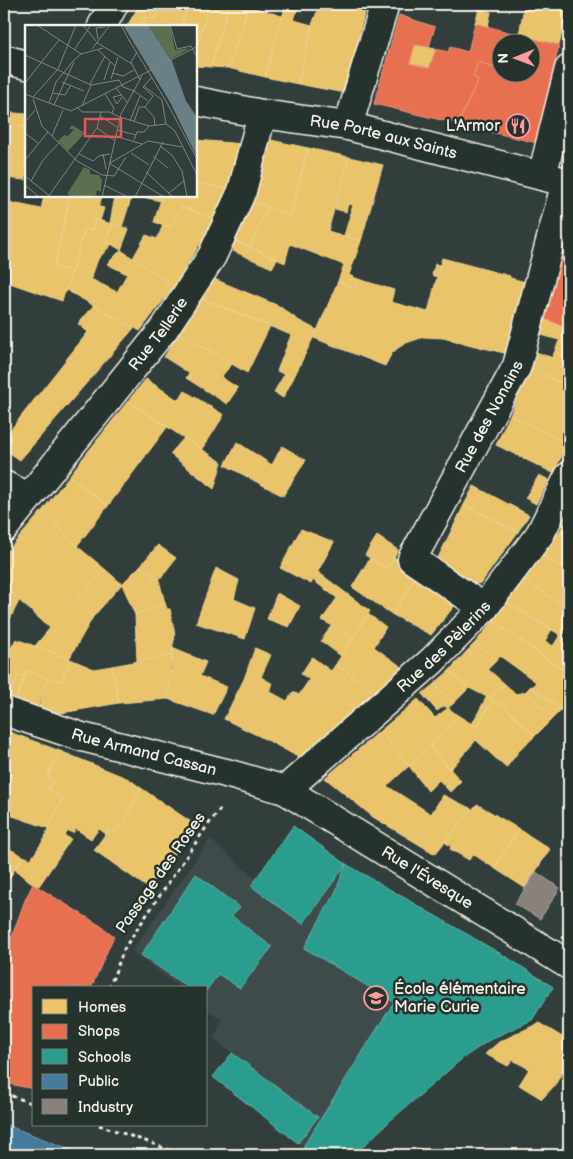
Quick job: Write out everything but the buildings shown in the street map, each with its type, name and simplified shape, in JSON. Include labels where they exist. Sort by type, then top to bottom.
[{"type":"street","points":[[103,25],[114,4]]},
{"type":"street","points":[[348,126],[385,4]]},
{"type":"street","points":[[4,59],[25,65]]},
{"type":"street","points":[[559,180],[569,69]]},
{"type":"street","name":"Rue Porte aux Saints","points":[[198,101],[262,114],[348,126],[559,180]]},
{"type":"street","name":"Rue Tellerie","points":[[4,528],[164,329],[212,256],[242,191],[262,114]]},
{"type":"street","name":"Rue des Nonains","points":[[484,608],[412,559],[518,366],[559,180]]},
{"type":"street","name":"Rue des Pèlerins","points":[[285,790],[432,661],[484,608],[540,534],[569,476]]},
{"type":"street","points":[[4,485],[29,497]]},
{"type":"street","name":"Rue Armand Cassan","points":[[4,711],[82,737],[285,790]]},
{"type":"street","name":"Rue l'Évesque","points":[[285,790],[569,965]]},
{"type":"path","name":"Passage des Roses","points":[[110,986],[125,947],[207,826],[244,778]]},
{"type":"path","points":[[4,1093],[32,1103]]},
{"type":"path","points":[[102,1126],[151,1142],[181,1155]]},
{"type":"shaded area","name":"École élémentaire Marie Curie","points":[[293,826],[346,864],[553,987],[532,1020],[491,1039],[463,1058],[391,1120],[354,1155],[316,1155],[213,1077],[232,1053],[214,1039],[222,1020],[208,1010],[208,986],[177,986],[132,951],[210,839],[256,879]]},
{"type":"place","name":"L'Armor","points":[[518,126]]},
{"type":"place","name":"École élémentaire Marie Curie","points":[[376,998]]}]
